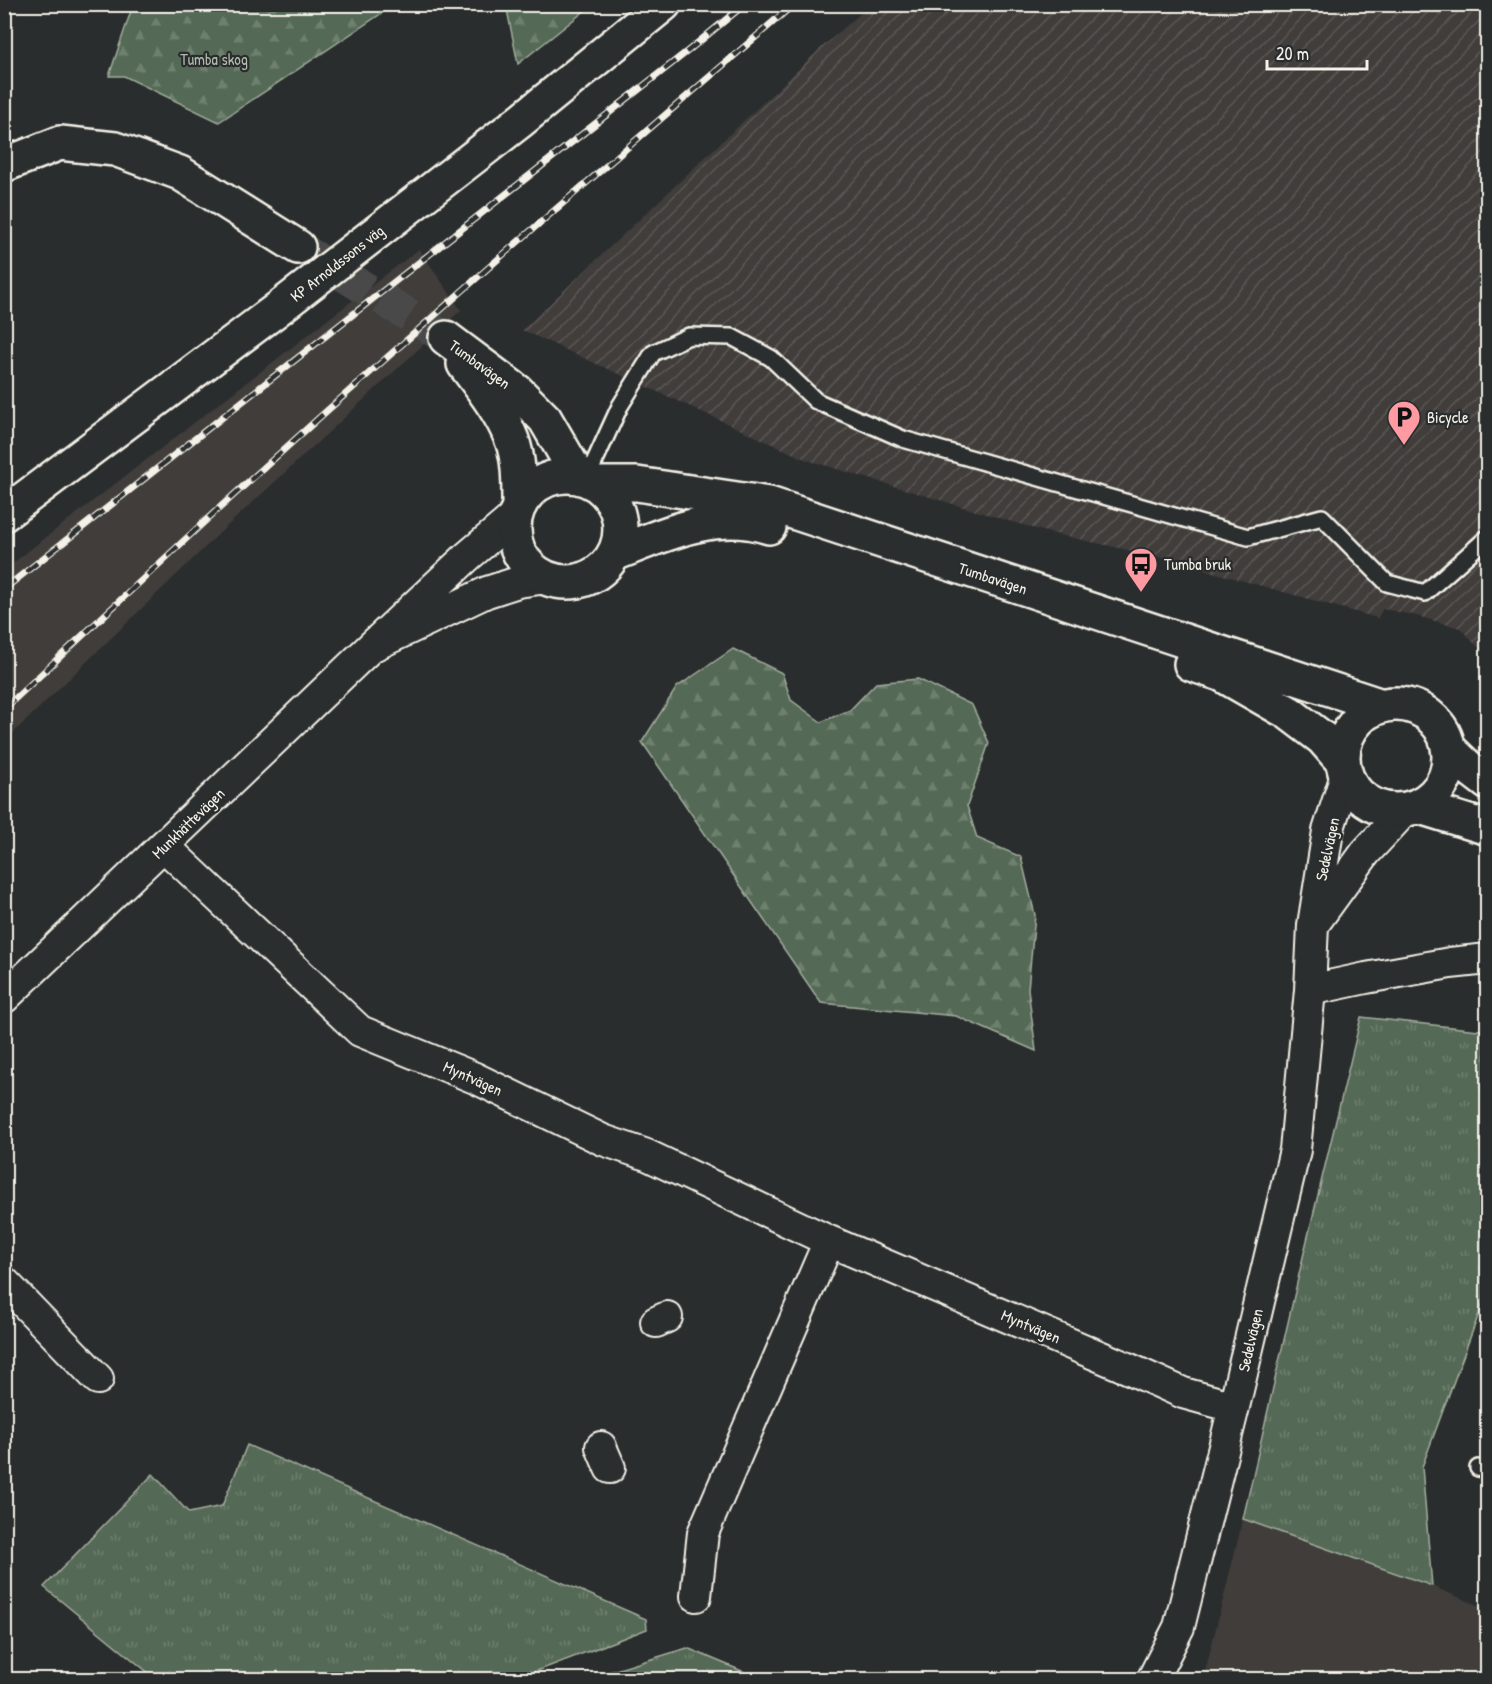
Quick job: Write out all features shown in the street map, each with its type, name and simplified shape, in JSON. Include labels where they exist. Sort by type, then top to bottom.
[{"type":"main road","name":"KP Arnoldssons väg","points":[[7,507],[285,304],[519,122],[664,4]]},
{"type":"main road","points":[[4,165],[60,143],[115,149],[180,173],[298,246]]},
{"type":"main road","name":"Tumbavägen","points":[[517,508],[519,478],[512,441],[496,409],[446,338],[517,391],[545,419],[587,480],[637,484],[770,504],[1382,706]]},
{"type":"main road","points":[[559,476],[587,480],[613,502],[618,512],[620,530],[614,554],[597,573],[588,579],[569,582],[548,578],[533,571],[520,556],[514,539],[517,508],[539,484],[559,476]]},
{"type":"main road","name":"Tumbavägen","points":[[614,554],[680,528],[726,520],[761,524],[1221,674],[1289,713],[1322,738],[1345,768]]},
{"type":"main road","points":[[1411,808],[1430,798],[1444,781],[1448,767],[1448,748],[1436,722],[1429,716],[1413,707],[1400,704],[1382,706],[1364,715],[1352,728],[1345,743],[1345,768],[1355,791],[1372,805],[1387,810],[1411,808],[1488,828]]},
{"type":"main road","points":[[1448,748],[1488,783]]},
{"type":"street","name":"Munkhättevägen","points":[[4,998],[517,508]]},
{"type":"street","name":"Munkhättevägen","points":[[371,646],[487,592],[518,582],[548,578]]},
{"type":"street","name":"Sedelvägen","points":[[1152,1680],[1179,1627],[1295,1150],[1310,990],[1313,925],[1329,831],[1345,768]]},
{"type":"street","name":"Sedelvägen","points":[[1313,925],[1366,852],[1411,808]]},
{"type":"street","name":"Myntvägen","points":[[164,846],[360,1031],[476,1078],[603,1140],[647,1155],[829,1241],[1183,1393],[1234,1407]]},
{"type":"street","points":[[1310,990],[1450,963],[1488,958]]},
{"type":"street","points":[[696,1596],[703,1533],[829,1241]]},
{"type":"street","points":[[4,1282],[98,1379]]},
{"type":"lane","points":[[587,480],[620,406],[653,354],[689,336],[732,337],[771,358],[816,401],[903,439],[1248,537],[1322,517],[1387,583],[1425,593],[1488,537]]},
{"type":"shaded area","points":[[870,5],[1487,5],[1487,657],[1460,628],[1383,609],[1377,618],[1155,556],[1046,532],[807,460],[522,330],[820,49]]},
{"type":"shaded area","points":[[419,249],[461,310],[225,528],[5,741],[5,569]]},
{"type":"shaded area","points":[[1243,1519],[1432,1586],[1487,1609],[1487,1679],[1203,1680]]},
{"type":"green space","name":"Tumba skog","points":[[133,4],[394,5],[219,122],[124,76],[109,76]]},
{"type":"green space","points":[[506,4],[592,5],[518,64]]},
{"type":"green space","points":[[733,649],[782,673],[791,700],[821,722],[850,710],[876,683],[918,679],[972,705],[989,743],[967,806],[977,838],[1021,857],[1035,915],[1028,989],[1036,1051],[956,1016],[821,1003],[642,742],[677,687]]},
{"type":"green space","points":[[1361,1017],[1487,1031],[1487,1292],[1422,1467],[1432,1586],[1243,1519]]},
{"type":"green space","points":[[247,1445],[646,1619],[647,1629],[516,1679],[156,1679],[44,1587],[153,1474],[189,1513],[222,1506]]},
{"type":"green space","points":[[687,1648],[761,1679],[620,1680],[606,1673]]},
{"type":"tunnel","points":[[298,247],[446,338]]},
{"type":"railway","points":[[4,589],[745,4]]},
{"type":"railway","points":[[4,709],[321,416],[505,253],[794,4]]},
{"type":"place","name":"Bicycle","points":[[1404,446]]},
{"type":"place","name":"Tumba bruk","points":[[1141,593]]}]
